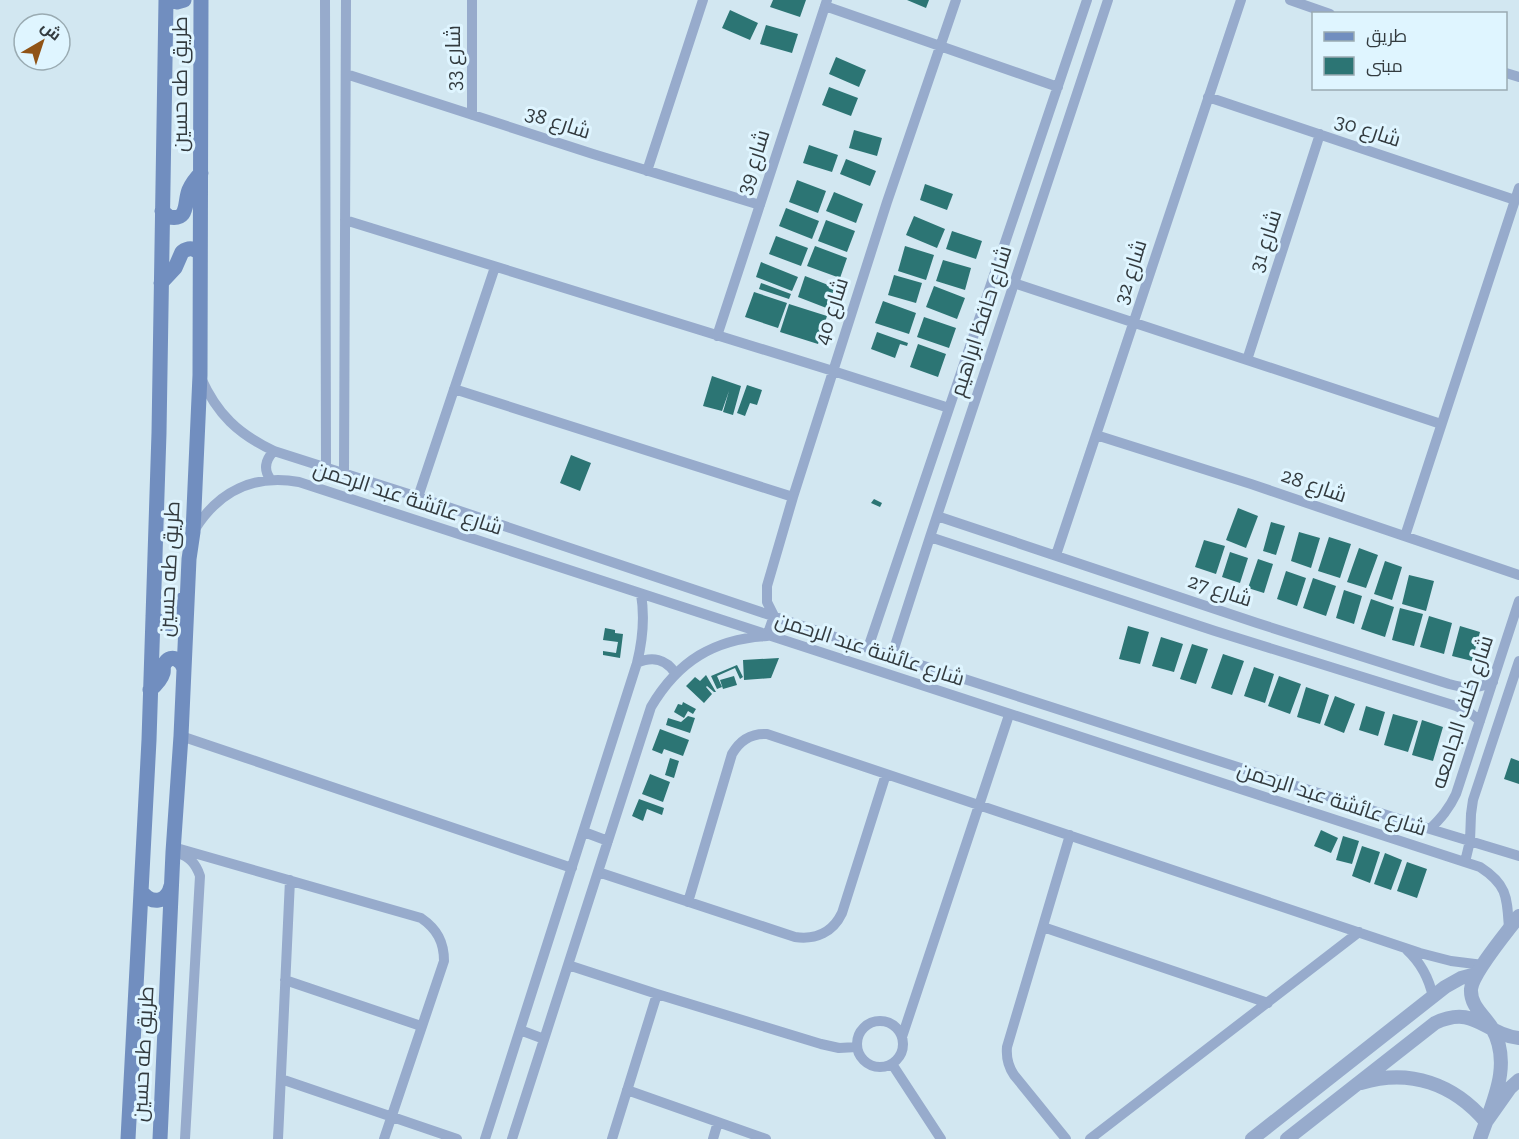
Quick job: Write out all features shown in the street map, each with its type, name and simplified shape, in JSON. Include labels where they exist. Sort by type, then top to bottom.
[{"type":"main road","points":[[167,0],[177,2],[184,0]]},
{"type":"main road","name":"طريق طه حسين","points":[[128,1139],[153,616],[159,434],[167,0]]},
{"type":"main road","name":"طريق طه حسين","points":[[160,1139],[171,886],[189,559],[193,532],[200,375],[201,0]]},
{"type":"main road","points":[[162,211],[165,215],[174,218],[182,215],[191,185],[201,173]]},
{"type":"main road","points":[[161,283],[175,268],[182,252],[194,249],[200,254]]},
{"type":"main road","points":[[153,616],[159,623],[172,622],[188,590]]},
{"type":"main road","points":[[150,690],[160,680],[168,660],[172,658],[180,660],[184,669]]},
{"type":"main road","points":[[141,891],[148,898],[158,900],[167,895],[171,886]]},
{"type":"street","name":"شارع عائشة عبد الرحمن","points":[[325,0],[326,468]]},
{"type":"street","name":"شارع عائشة عبد الرحمن","points":[[344,474],[346,0]]},
{"type":"street","name":"شارع 33","points":[[472,0],[472,116]]},
{"type":"street","points":[[647,171],[703,0]]},
{"type":"street","name":"شارع 40","points":[[774,616],[767,602],[767,586],[793,497],[888,197],[956,0]]},
{"type":"street","name":"شارع حافظ ابراهيم","points":[[868,648],[1087,0]]},
{"type":"street","name":"شارع حافظ ابراهيم","points":[[892,655],[1108,0]]},
{"type":"street","name":"شارع 32","points":[[1056,555],[1241,0]]},
{"type":"street","points":[[1290,0],[1324,12]]},
{"type":"street","points":[[826,3],[1058,87]]},
{"type":"street","name":"شارع 39","points":[[717,336],[826,3]]},
{"type":"street","name":"شارع 38","points":[[346,74],[472,116],[760,205]]},
{"type":"street","name":"شارع 30","points":[[1209,97],[1515,200]]},
{"type":"street","name":"شارع 31","points":[[1247,360],[1320,134]]},
{"type":"street","points":[[1405,536],[1519,188]]},
{"type":"street","points":[[345,220],[833,370],[949,408]]},
{"type":"street","points":[[418,497],[495,267]]},
{"type":"street","points":[[1014,283],[1442,424]]},
{"type":"street","name":"شارع عائشة عبد الرحمن","points":[[200,375],[212,400],[229,421],[242,434],[274,451],[868,648],[1519,856]]},
{"type":"street","points":[[454,389],[793,497]]},
{"type":"street","name":"شارع 28","points":[[1096,435],[1251,484],[1519,575]]},
{"type":"street","points":[[271,480],[266,472],[266,462],[274,451]]},
{"type":"street","name":"شارع عائشة عبد الرحمن","points":[[193,532],[212,506],[240,488],[271,480],[299,482],[1480,867],[1492,875],[1502,887],[1507,902],[1509,929]]},
{"type":"street","name":"شارع 27","points":[[937,516],[1257,623],[1449,684],[1464,688],[1479,687],[1493,682]]},
{"type":"street","name":"شارع 27","points":[[930,537],[1215,631],[1456,706],[1469,712],[1480,721]]},
{"type":"street","points":[[591,578],[596,557]]},
{"type":"street","points":[[485,1139],[637,663],[643,633],[641,594]]},
{"type":"street","name":"شارع خلف الجامعه","points":[[1430,829],[1453,801],[1519,601]]},
{"type":"street","points":[[512,1139],[651,707],[675,673],[698,655],[737,639],[767,636],[774,616]]},
{"type":"street","points":[[637,663],[655,659],[667,664],[675,673]]},
{"type":"street","name":"شارع خلف الجامعه","points":[[1465,862],[1470,841],[1470,814],[1473,800],[1519,661]]},
{"type":"street","points":[[902,1038],[1009,715]]},
{"type":"street","points":[[1092,742],[1098,722]]},
{"type":"street","points":[[688,902],[732,754],[744,740],[755,735],[767,734],[1435,958],[1467,963],[1480,969]]},
{"type":"street","points":[[181,736],[572,868]]},
{"type":"street","points":[[598,872],[795,937],[809,938],[823,934],[839,920],[842,914],[886,774]]},
{"type":"street","points":[[584,832],[608,841]]},
{"type":"street","points":[[1065,1139],[1014,1075],[1007,1061],[1008,1047],[1070,836]]},
{"type":"street","points":[[173,850],[290,880],[421,918],[435,929],[442,945],[444,961],[384,1139]]},
{"type":"street","points":[[173,850],[189,858],[198,869],[200,876],[185,1139]]},
{"type":"street","points":[[278,1139],[290,880]]},
{"type":"street","points":[[1480,1139],[1501,1077],[1502,1067],[1499,1048],[1492,1029],[1475,1007],[1472,999],[1472,986],[1480,969],[1519,916]]},
{"type":"street","points":[[1043,927],[1268,1003]]},
{"type":"street","points":[[1090,1139],[1359,932]]},
{"type":"street","points":[[1405,947],[1424,969],[1433,997]]},
{"type":"street","points":[[568,965],[830,1047],[857,1047]]},
{"type":"street","points":[[1252,1139],[1453,982],[1480,969]]},
{"type":"street","points":[[285,980],[421,1026]]},
{"type":"street","points":[[612,1139],[657,994]]},
{"type":"street","points":[[1287,1139],[1442,1019],[1469,1017],[1492,1029],[1519,1038]]},
{"type":"street","points":[[880,1021],[889,1023],[897,1029],[902,1038],[903,1047],[899,1057],[892,1064],[884,1067],[866,1062],[857,1047],[858,1037],[863,1029],[871,1023],[880,1021]]},
{"type":"street","points":[[520,1030],[544,1039]]},
{"type":"street","points":[[892,1064],[941,1139]]},
{"type":"street","points":[[1343,1067],[1357,1084]]},
{"type":"street","points":[[1357,1084],[1395,1077],[1433,1083],[1462,1099],[1486,1122]]},
{"type":"street","points":[[281,1079],[458,1139]]},
{"type":"street","points":[[1486,1122],[1510,1088],[1519,1080]]},
{"type":"street","points":[[627,1090],[766,1139]]},
{"type":"street","points":[[712,1139],[718,1122]]},
{"type":"building","points":[[773,0],[806,0],[800,17],[770,7]]},
{"type":"building","points":[[907,0],[929,0],[926,8]]},
{"type":"building","points":[[730,10],[758,23],[750,40],[722,28]]},
{"type":"building","points":[[766,25],[798,34],[792,53],[760,44]]},
{"type":"building","points":[[836,57],[866,70],[859,87],[829,74]]},
{"type":"building","points":[[829,87],[858,98],[851,116],[822,105]]},
{"type":"building","points":[[854,130],[882,138],[877,156],[849,148]]},
{"type":"building","points":[[809,145],[838,155],[832,172],[803,163]]},
{"type":"building","points":[[846,159],[876,171],[870,186],[840,174]]},
{"type":"building","points":[[797,180],[826,191],[818,213],[789,202]]},
{"type":"building","points":[[925,184],[953,194],[947,210],[920,200]]},
{"type":"building","points":[[834,192],[863,204],[856,223],[826,211]]},
{"type":"building","points":[[786,208],[819,221],[812,239],[779,226]]},
{"type":"building","points":[[914,216],[945,229],[937,248],[906,235]]},
{"type":"building","points":[[826,220],[855,231],[847,252],[818,241]]},
{"type":"building","points":[[952,231],[982,241],[976,259],[946,249]]},
{"type":"building","points":[[776,236],[808,248],[801,266],[769,254]]},
{"type":"building","points":[[815,246],[847,258],[840,278],[807,266]]},
{"type":"building","points":[[905,246],[934,255],[926,280],[898,271]]},
{"type":"building","points":[[943,260],[971,268],[965,290],[936,281]]},
{"type":"building","points":[[761,262],[798,277],[792,291],[756,277]]},
{"type":"building","points":[[894,275],[922,283],[916,303],[888,295]]},
{"type":"building","points":[[805,276],[836,288],[829,309],[798,297]]},
{"type":"building","points":[[761,283],[791,294],[789,299],[759,289]]},
{"type":"building","points":[[934,286],[965,298],[957,319],[926,307]]},
{"type":"building","points":[[754,292],[787,303],[778,328],[745,317]]},
{"type":"building","points":[[883,301],[916,313],[909,334],[875,323]]},
{"type":"building","points":[[789,304],[827,316],[818,344],[780,332]]},
{"type":"building","points":[[924,317],[956,328],[949,348],[917,337]]},
{"type":"building","points":[[877,332],[908,343],[907,346],[900,344],[895,358],[871,349]]},
{"type":"building","points":[[918,344],[946,354],[938,377],[910,367]]},
{"type":"building","points":[[712,376],[741,386],[733,415],[723,412],[729,391],[722,411],[703,406]]},
{"type":"building","points":[[747,385],[762,390],[757,405],[750,403],[745,416],[737,413]]},
{"type":"building","points":[[571,455],[591,463],[580,491],[560,483]]},
{"type":"building","points":[[874,499],[882,503],[880,507],[871,503]]},
{"type":"building","points":[[1238,508],[1258,516],[1246,548],[1226,540]]},
{"type":"building","points":[[1271,522],[1285,526],[1276,555],[1263,551]]},
{"type":"building","points":[[1299,532],[1320,538],[1311,568],[1291,561]]},
{"type":"building","points":[[1329,537],[1351,544],[1340,578],[1318,571]]},
{"type":"building","points":[[1204,540],[1225,546],[1216,574],[1195,567]]},
{"type":"building","points":[[1359,548],[1378,555],[1366,588],[1347,582]]},
{"type":"building","points":[[1230,552],[1248,558],[1240,583],[1222,577]]},
{"type":"building","points":[[1258,559],[1273,564],[1264,593],[1248,588]]},
{"type":"building","points":[[1385,561],[1402,567],[1392,600],[1374,594]]},
{"type":"building","points":[[1286,571],[1306,578],[1297,606],[1277,599]]},
{"type":"building","points":[[1409,575],[1434,581],[1426,611],[1402,604]]},
{"type":"building","points":[[1313,578],[1336,586],[1326,616],[1303,608]]},
{"type":"building","points":[[1344,590],[1362,596],[1354,624],[1336,618]]},
{"type":"building","points":[[1371,599],[1394,607],[1385,637],[1361,629]]},
{"type":"building","points":[[1400,608],[1423,614],[1414,646],[1392,640]]},
{"type":"building","points":[[1429,616],[1452,623],[1444,654],[1420,647]]},
{"type":"building","points":[[1128,626],[1149,632],[1140,664],[1119,659]]},
{"type":"building","points":[[1460,626],[1480,632],[1472,661],[1452,656]]},
{"type":"building","points":[[605,628],[623,634],[620,658],[603,655],[603,651],[616,653],[618,642],[603,640]]},
{"type":"building","points":[[1161,637],[1183,644],[1174,672],[1152,666]]},
{"type":"building","points":[[1192,644],[1208,649],[1196,684],[1180,679]]},
{"type":"building","points":[[1223,654],[1244,661],[1232,695],[1211,688]]},
{"type":"building","points":[[779,658],[771,678],[744,680],[743,660]]},
{"type":"building","points":[[737,665],[743,677],[740,679],[735,668],[717,676],[722,687],[717,689],[711,676]]},
{"type":"building","points":[[1254,667],[1274,674],[1265,703],[1244,696]]},
{"type":"building","points":[[706,675],[716,692],[707,686],[712,694],[704,703],[686,686],[695,677],[700,681]]},
{"type":"building","points":[[734,676],[737,685],[723,689],[720,680]]},
{"type":"building","points":[[1279,676],[1301,684],[1290,714],[1268,706]]},
{"type":"building","points":[[1306,687],[1329,695],[1320,724],[1297,717]]},
{"type":"building","points":[[1335,696],[1355,704],[1344,733],[1324,725]]},
{"type":"building","points":[[683,702],[696,709],[693,714],[688,711],[684,718],[674,712],[678,704],[682,705]]},
{"type":"building","points":[[1366,706],[1385,712],[1378,736],[1359,730]]},
{"type":"building","points":[[1393,714],[1418,721],[1408,752],[1384,745]]},
{"type":"building","points":[[688,716],[695,718],[690,733],[666,725],[668,718],[681,722]]},
{"type":"building","points":[[1422,720],[1443,727],[1433,761],[1412,755]]},
{"type":"building","points":[[660,729],[689,740],[683,756],[664,749],[662,754],[652,750]]},
{"type":"building","points":[[670,758],[679,761],[674,778],[665,775]]},
{"type":"building","points":[[1511,758],[1519,761],[1519,784],[1504,779]]},
{"type":"building","points":[[650,774],[670,782],[663,802],[642,794]]},
{"type":"building","points":[[639,799],[664,808],[662,815],[647,809],[643,821],[632,816]]},
{"type":"building","points":[[1321,830],[1338,838],[1331,853],[1314,846]]},
{"type":"building","points":[[1343,836],[1359,841],[1352,864],[1336,860]]},
{"type":"building","points":[[1362,846],[1380,852],[1370,883],[1352,876]]},
{"type":"building","points":[[1385,853],[1402,860],[1391,890],[1374,884]]},
{"type":"building","points":[[1407,862],[1427,869],[1417,898],[1397,891]]}]
